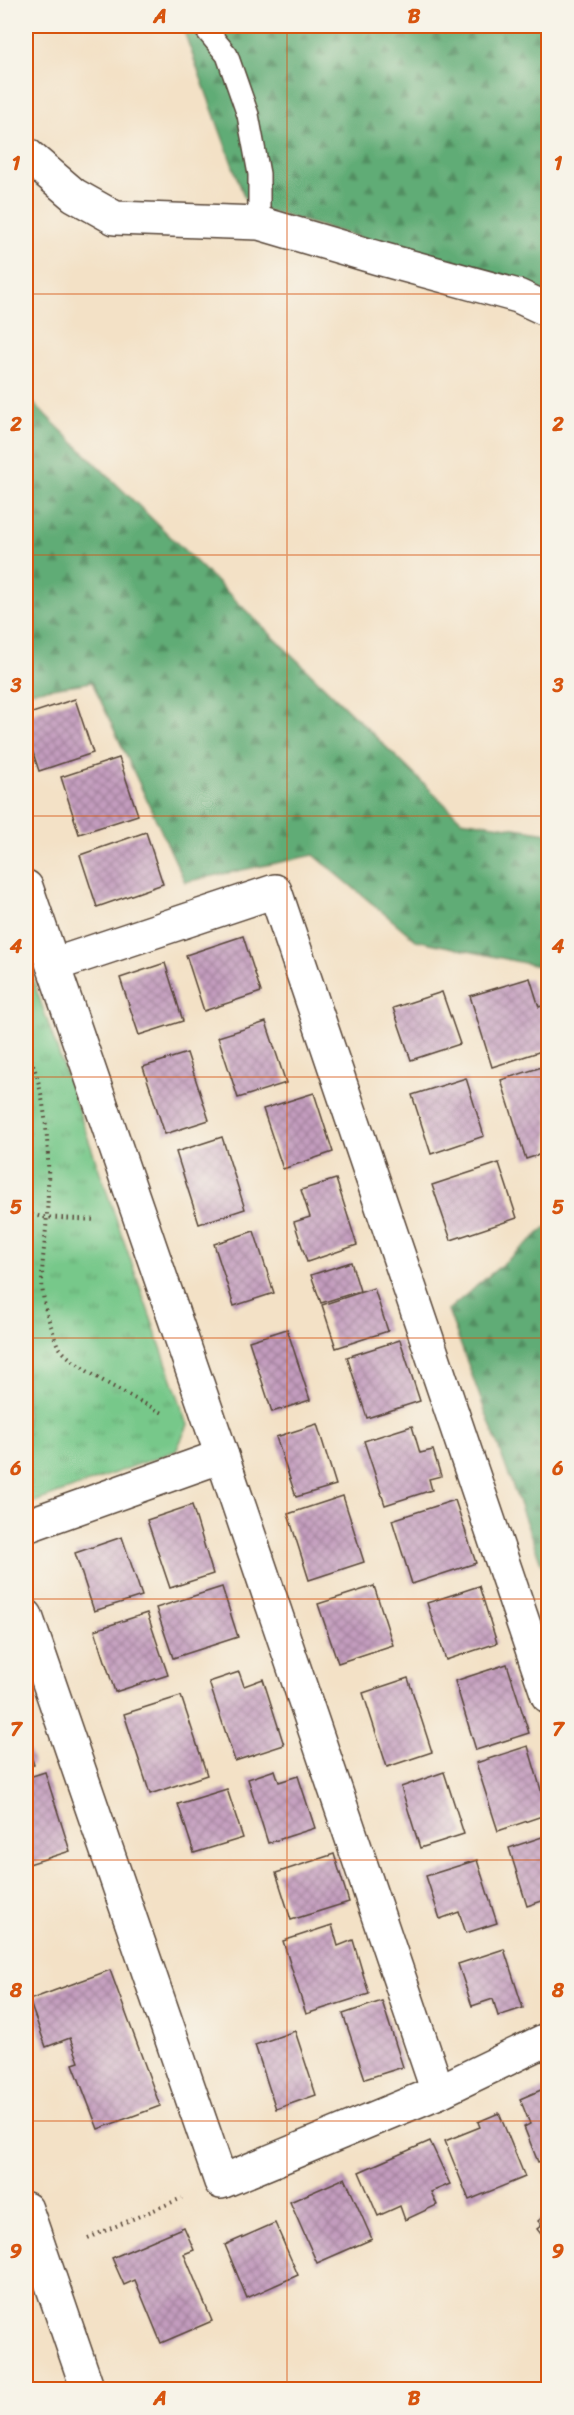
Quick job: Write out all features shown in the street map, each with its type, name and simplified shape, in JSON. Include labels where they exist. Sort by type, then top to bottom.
[{"type":"street","points":[[26,154],[74,195],[115,218],[259,223],[518,296],[549,310]]},
{"type":"street","points":[[26,887],[438,2092]]},
{"type":"street","points":[[53,965],[275,891],[549,1696]]},
{"type":"street","points":[[26,1526],[222,1456]]},
{"type":"street","points":[[26,1616],[222,2182],[438,2092],[549,2039]]},
{"type":"street","points":[[26,2209],[88,2390]]},
{"type":"lane","points":[[203,26],[227,55],[248,116],[259,174],[259,223]]},
{"type":"path","points":[[26,1048],[35,1066],[49,1152],[41,1289],[47,1316],[59,1348],[85,1370],[170,1417]]},
{"type":"path","points":[[26,1213],[47,1217],[103,1220],[140,1218]]},
{"type":"path","points":[[88,2238],[222,2182]]},
{"type":"green space","points":[[182,26],[548,26],[548,292],[247,205]]},
{"type":"green space","points":[[26,396],[461,820],[548,833],[548,968],[416,940],[314,855],[185,882],[92,682],[26,692]]},
{"type":"green space","points":[[26,960],[188,1425],[176,1451],[29,1504],[26,1502]]},
{"type":"green space","points":[[548,1226],[548,1582],[448,1310]]},
{"type":"building","points":[[75,699],[93,753],[39,771],[26,731],[26,715]]},
{"type":"building","points":[[119,758],[138,815],[79,834],[61,777]]},
{"type":"building","points":[[146,832],[163,884],[97,907],[80,855]]},
{"type":"building","points":[[243,936],[261,992],[204,1011],[186,955]]},
{"type":"building","points":[[165,963],[183,1021],[139,1035],[120,978]]},
{"type":"building","points":[[530,978],[539,1007],[548,1004],[548,1049],[492,1067],[470,996]]},
{"type":"building","points":[[442,992],[460,1044],[411,1060],[393,1008]]},
{"type":"building","points":[[266,1022],[286,1083],[238,1098],[218,1037]]},
{"type":"building","points":[[187,1053],[209,1120],[165,1134],[143,1067]]},
{"type":"building","points":[[548,1065],[548,1152],[526,1159],[501,1080]]},
{"type":"building","points":[[466,1078],[484,1136],[431,1154],[412,1095]]},
{"type":"building","points":[[314,1093],[333,1152],[283,1169],[263,1109]]},
{"type":"building","points":[[222,1137],[245,1209],[199,1224],[176,1152]]},
{"type":"building","points":[[499,1163],[517,1218],[451,1240],[432,1185]]},
{"type":"building","points":[[336,1179],[357,1245],[307,1262],[294,1222],[310,1217],[301,1190]]},
{"type":"building","points":[[254,1231],[274,1293],[234,1306],[214,1244]]},
{"type":"building","points":[[351,1262],[360,1291],[321,1303],[311,1275]]},
{"type":"building","points":[[374,1288],[388,1331],[336,1348],[322,1305]]},
{"type":"building","points":[[287,1329],[310,1400],[272,1412],[249,1341]]},
{"type":"building","points":[[400,1340],[420,1401],[367,1418],[347,1357]]},
{"type":"building","points":[[317,1424],[336,1485],[296,1497],[276,1437]]},
{"type":"building","points":[[412,1426],[420,1453],[433,1450],[441,1476],[429,1479],[432,1490],[385,1505],[364,1441]]},
{"type":"building","points":[[343,1496],[364,1562],[309,1580],[288,1514]]},
{"type":"building","points":[[455,1500],[476,1563],[412,1584],[392,1520]]},
{"type":"building","points":[[192,1505],[213,1574],[170,1588],[147,1520]]},
{"type":"building","points":[[122,1537],[142,1596],[94,1611],[75,1553]]},
{"type":"building","points":[[374,1586],[393,1645],[338,1663],[318,1604]]},
{"type":"building","points":[[479,1586],[497,1643],[446,1660],[427,1603]]},
{"type":"building","points":[[222,1587],[238,1637],[173,1658],[156,1608]]},
{"type":"building","points":[[147,1613],[168,1675],[115,1692],[95,1630]]},
{"type":"building","points":[[507,1664],[529,1733],[476,1750],[455,1681]]},
{"type":"building","points":[[239,1672],[244,1686],[263,1679],[284,1745],[235,1761],[209,1682]]},
{"type":"building","points":[[408,1678],[432,1752],[387,1767],[363,1693]]},
{"type":"building","points":[[181,1696],[207,1775],[150,1794],[124,1714]]},
{"type":"building","points":[[26,1741],[34,1765],[26,1767]]},
{"type":"building","points":[[528,1746],[548,1814],[498,1831],[476,1763]]},
{"type":"building","points":[[275,1770],[279,1782],[298,1776],[315,1828],[268,1843],[248,1779]]},
{"type":"building","points":[[45,1772],[70,1851],[26,1865],[26,1778]]},
{"type":"building","points":[[444,1772],[464,1834],[420,1848],[401,1787]]},
{"type":"building","points":[[227,1789],[243,1838],[194,1853],[178,1804]]},
{"type":"building","points":[[548,1835],[548,1899],[527,1906],[509,1848]]},
{"type":"building","points":[[334,1854],[349,1902],[291,1920],[276,1873]]},
{"type":"building","points":[[477,1860],[497,1923],[466,1933],[459,1912],[440,1919],[426,1876]]},
{"type":"building","points":[[332,1925],[338,1946],[353,1940],[369,1994],[306,2014],[283,1941]]},
{"type":"building","points":[[504,1949],[523,2008],[498,2016],[493,1999],[472,2006],[458,1964]]},
{"type":"building","points":[[110,1970],[160,2106],[98,2129],[73,2064],[79,2062],[70,2038],[46,2047],[29,2000]]},
{"type":"building","points":[[382,2001],[403,2067],[365,2079],[343,2014]]},
{"type":"building","points":[[295,2031],[316,2095],[276,2109],[255,2045]]},
{"type":"building","points":[[548,2087],[548,2158],[538,2162],[524,2127],[530,2124],[520,2099]]},
{"type":"building","points":[[499,2113],[525,2177],[469,2200],[445,2141],[480,2127],[478,2122]]},
{"type":"building","points":[[430,2141],[450,2184],[431,2192],[437,2205],[405,2220],[400,2206],[378,2216],[359,2172]]},
{"type":"building","points":[[345,2178],[372,2239],[317,2263],[290,2202]]},
{"type":"building","points":[[548,2212],[547,2242],[537,2229],[542,2225],[538,2221]]},
{"type":"building","points":[[275,2223],[298,2275],[247,2298],[225,2245]]},
{"type":"building","points":[[184,2227],[194,2250],[184,2254],[212,2321],[161,2343],[135,2280],[124,2285],[112,2258]]}]
